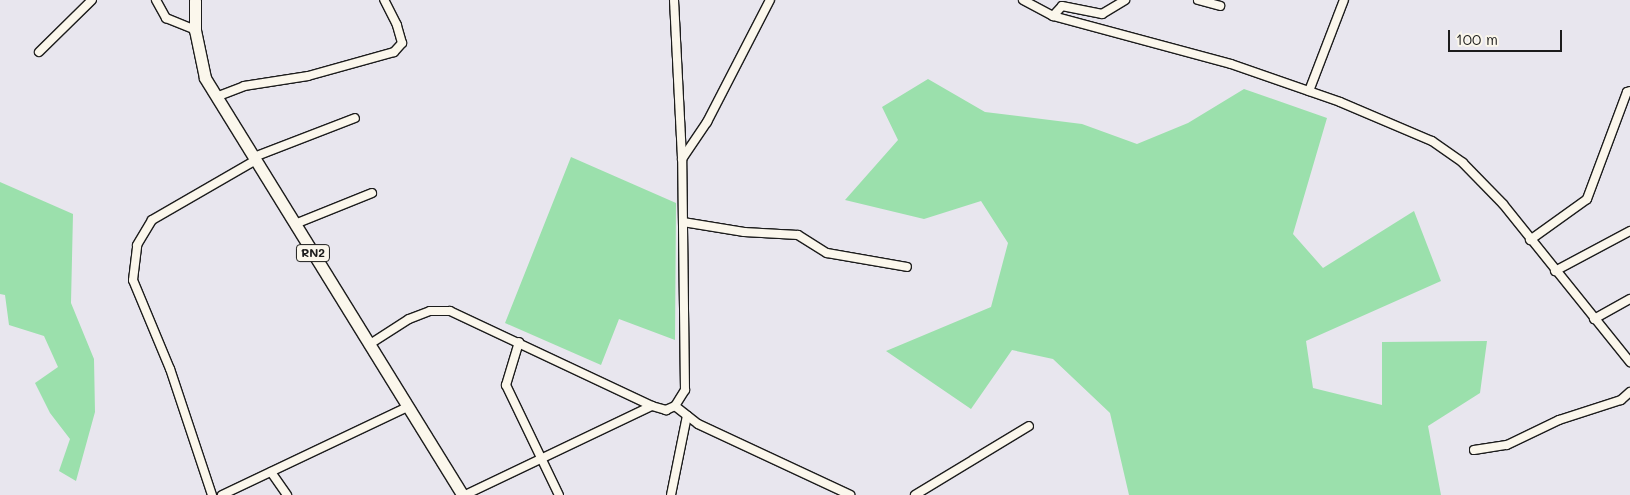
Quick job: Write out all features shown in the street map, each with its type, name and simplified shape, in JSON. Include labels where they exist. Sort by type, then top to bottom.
[{"type":"highway","name":"RN2","points":[[195,0],[195,30],[205,78],[407,407],[464,495]]},
{"type":"street","points":[[39,52],[92,0]]},
{"type":"street","points":[[156,0],[166,18],[195,30]]},
{"type":"street","points":[[216,97],[244,86],[308,76],[394,52],[402,43],[398,25],[384,0]]},
{"type":"street","points":[[370,344],[409,319],[430,311],[450,310],[652,406],[666,410],[675,406],[685,390],[682,159],[674,0]]},
{"type":"street","points":[[682,159],[707,122],[770,0]]},
{"type":"street","points":[[1023,0],[1053,16],[1231,64],[1309,91],[1393,123],[1447,151],[1480,178],[1630,362]]},
{"type":"street","points":[[1053,16],[1062,6],[1102,14],[1125,0]]},
{"type":"street","points":[[1198,0],[1220,6]]},
{"type":"street","points":[[1309,91],[1344,0]]},
{"type":"street","points":[[1530,240],[1588,199],[1627,92],[1630,91]]},
{"type":"street","points":[[212,495],[170,369],[133,280],[137,245],[152,220],[255,158],[355,118]]},
{"type":"street","points":[[295,224],[372,193]]},
{"type":"street","points":[[683,222],[744,232],[798,235],[828,253],[907,267]]},
{"type":"street","points":[[1555,272],[1630,231]]},
{"type":"street","points":[[1594,319],[1630,299]]},
{"type":"street","points":[[519,342],[506,384],[544,459],[559,495]]},
{"type":"street","points":[[1474,450],[1507,445],[1559,420],[1621,400],[1630,392]]},
{"type":"street","points":[[464,495],[544,459],[652,406]]},
{"type":"street","points":[[675,406],[687,416],[850,495]]},
{"type":"street","points":[[222,495],[407,407]]},
{"type":"street","points":[[671,495],[687,416]]},
{"type":"street","points":[[915,495],[1029,426]]},
{"type":"street","points":[[271,472],[287,495]]},
{"type":"green space","points":[[928,79],[985,112],[1082,124],[1137,144],[1188,123],[1244,89],[1327,118],[1293,234],[1323,268],[1414,211],[1441,281],[1306,341],[1313,388],[1382,405],[1382,342],[1487,341],[1480,393],[1428,426],[1441,495],[1129,495],[1110,413],[1053,359],[1012,350],[971,409],[886,351],[991,307],[1008,243],[981,201],[924,219],[845,200],[898,140],[882,107]]},
{"type":"green space","points":[[571,157],[676,203],[675,340],[619,319],[601,365],[505,323]]},
{"type":"green space","points":[[0,182],[73,214],[71,303],[94,359],[95,412],[76,481],[59,471],[70,439],[50,413],[35,383],[58,367],[44,336],[9,325],[5,295],[0,294]]}]
